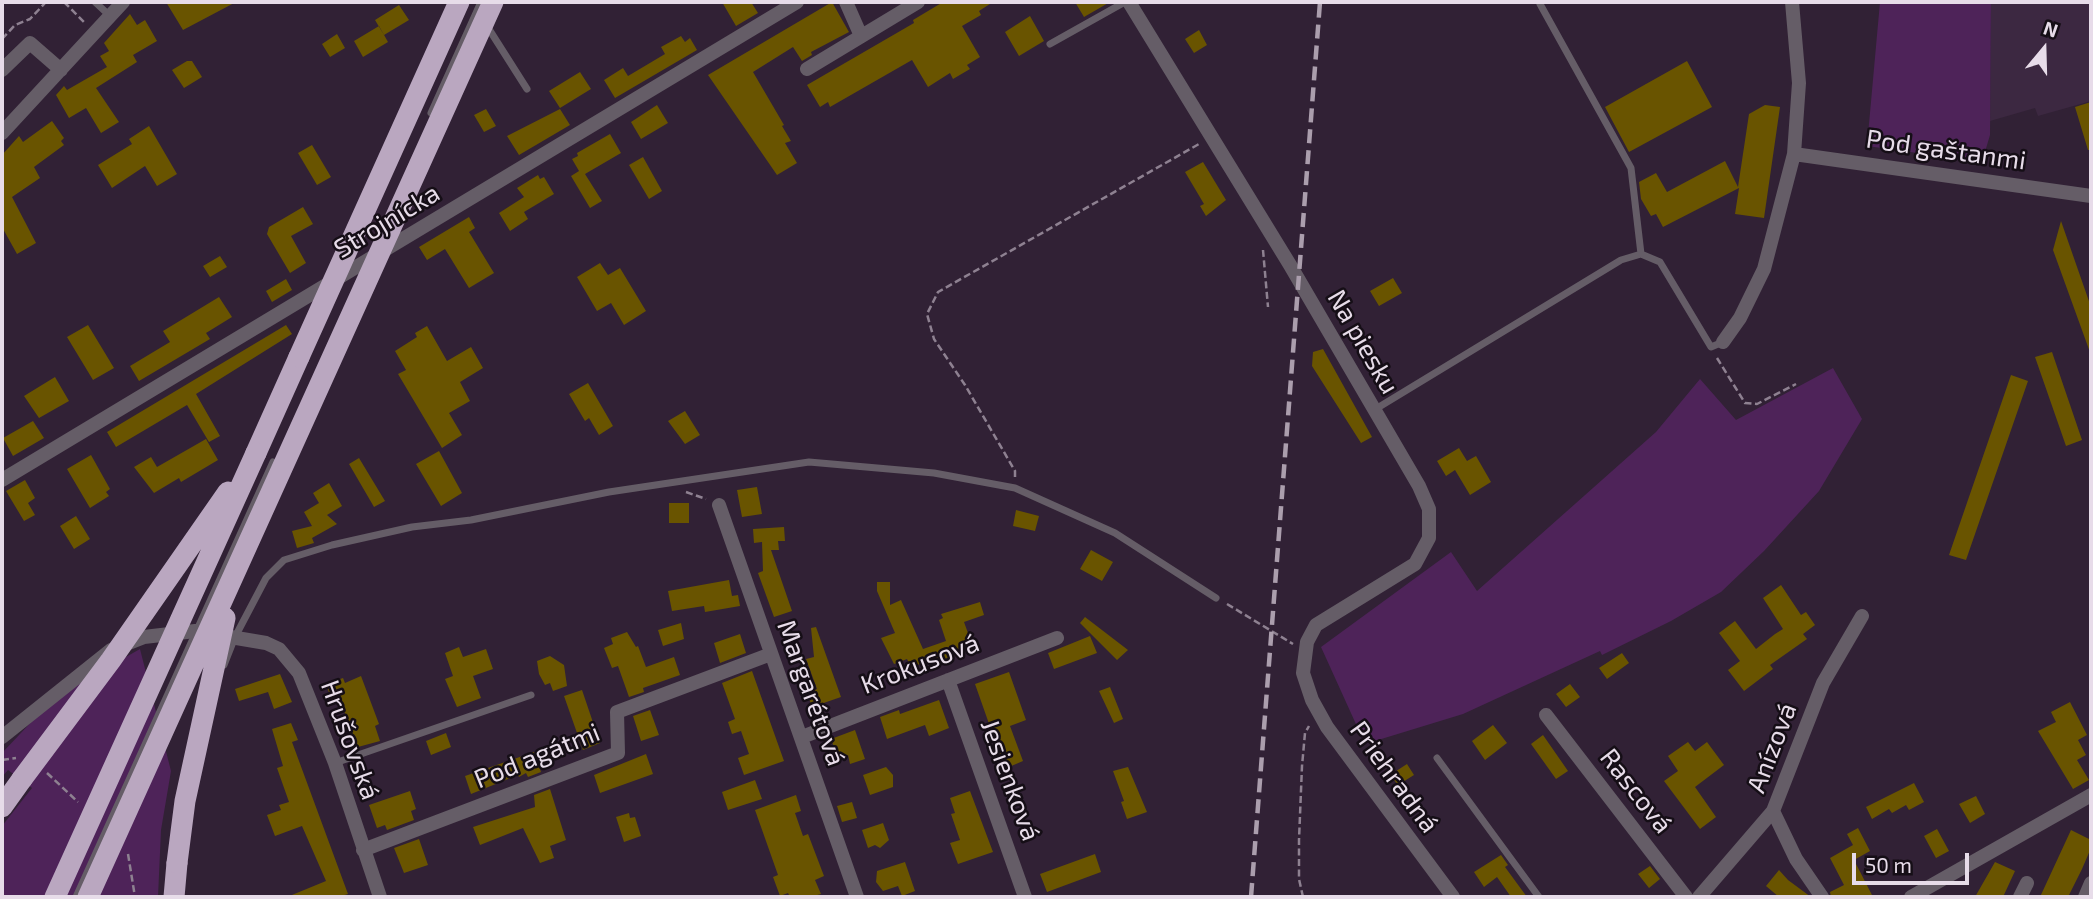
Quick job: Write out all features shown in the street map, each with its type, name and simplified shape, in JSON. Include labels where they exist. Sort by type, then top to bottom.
[{"type":"highway","points":[[55,897],[476,5]]},
{"type":"highway","points":[[88,897],[235,574],[476,5]]},
{"type":"highway","points":[[2,807],[265,456]]},
{"type":"highway","points":[[180,893],[185,801],[235,574]]},
{"type":"street","points":[[2,134],[123,2]]},
{"type":"street","name":"Strojnícka","points":[[2,480],[797,2]]},
{"type":"street","points":[[846,2],[861,36]]},
{"type":"street","points":[[807,69],[918,2]]},
{"type":"street","name":"Na piesku","points":[[1127,2],[1261,219],[1425,499],[1431,520],[1429,538],[1421,555],[1406,571],[1323,618],[1311,632],[1304,652],[1305,681]]},
{"type":"street","points":[[1717,345],[1740,318],[1764,269],[1794,153],[1799,83],[1792,2]]},
{"type":"street","points":[[2,70],[30,43],[61,70]]},
{"type":"street","name":"Pod gaštanmi","points":[[1794,153],[2091,196]]},
{"type":"street","name":"Margarétová","points":[[719,505],[857,897]]},
{"type":"street","name":"Anízová","points":[[1822,897],[1796,859],[1773,811],[1823,683],[1862,616]]},
{"type":"street","name":"Hrušovská","points":[[2,737],[111,650],[145,637],[195,631],[265,643],[290,659],[299,673],[335,763],[380,897]]},
{"type":"street","name":"Krokusová","points":[[802,737],[1057,638]]},
{"type":"street","name":"Pod agátmi","points":[[363,850],[618,753],[617,712],[771,654]]},
{"type":"street","name":"Jesienková","points":[[948,680],[1025,897]]},
{"type":"street","name":"Priehradná","points":[[1305,681],[1318,711],[1453,897]]},
{"type":"street","name":"Rascová","points":[[1546,715],[1686,897]]},
{"type":"street","points":[[1912,897],[2088,800]]},
{"type":"street","points":[[1699,897],[1773,811]]},
{"type":"street","points":[[2020,897],[2027,883]]},
{"type":"street","points":[[2085,897],[2091,883]]},
{"type":"lane","points":[[94,2],[110,16]]},
{"type":"lane","points":[[427,124],[476,5],[481,2]]},
{"type":"lane","points":[[1050,44],[1127,2]]},
{"type":"lane","points":[[1540,4],[1631,168],[1641,254]]},
{"type":"lane","points":[[476,5],[527,89]]},
{"type":"lane","points":[[314,373],[399,187]]},
{"type":"lane","points":[[1373,410],[1621,260],[1641,254],[1660,262],[1717,345]]},
{"type":"lane","points":[[76,897],[195,631],[265,456]]},
{"type":"lane","points":[[190,839],[204,745],[219,678],[235,637],[266,578],[284,560],[332,545],[412,527],[471,520],[609,492],[809,462],[934,473],[1015,488],[1115,533],[1216,598]]},
{"type":"lane","points":[[335,763],[531,695]]},
{"type":"lane","points":[[1437,758],[1539,897]]},
{"type":"lane","points":[[180,893],[188,852]]},
{"type":"path","points":[[2,39],[15,24],[30,19],[46,2]]},
{"type":"path","points":[[64,2],[94,33]]},
{"type":"path","points":[[1015,488],[1015,471],[934,339],[927,314],[938,292],[1211,138]]},
{"type":"path","points":[[1261,219],[1268,307]]},
{"type":"path","points":[[1717,345],[1745,403],[1757,404],[1796,384]]},
{"type":"path","points":[[1216,598],[1272,628],[1304,652]]},
{"type":"path","points":[[1303,897],[1299,879],[1302,766],[1305,733],[1318,711]]},
{"type":"shaded area","points":[[1880,2],[1991,2],[1990,135],[1982,162],[1867,146]]},
{"type":"shaded area","points":[[1991,2],[2091,2],[2091,101],[2038,116],[2035,108],[1990,121]]},
{"type":"shaded area","points":[[1833,368],[1862,419],[1819,491],[1764,551],[1721,592],[1671,621],[1602,655],[1600,651],[1463,714],[1365,744],[1321,647],[1451,552],[1477,591],[1656,432],[1700,379],[1736,420]]},
{"type":"shaded area","points":[[140,649],[171,771],[161,830],[158,897],[2,897],[2,826],[32,788],[8,770],[2,777],[2,753],[55,697]]},
{"type":"building","points":[[166,2],[236,2],[183,30]]},
{"type":"building","points":[[722,2],[751,2],[758,13],[736,26]]},
{"type":"building","points":[[832,2],[849,32],[811,52],[812,55],[802,61],[793,47],[753,72],[784,125],[782,126],[791,141],[785,143],[797,163],[777,175],[708,75]]},
{"type":"building","points":[[943,2],[993,2],[979,11],[981,15],[962,26],[980,57],[967,65],[970,69],[953,79],[950,73],[928,87],[912,60],[830,107],[828,102],[820,107],[807,85],[914,23],[913,20]]},
{"type":"building","points":[[1075,2],[1110,2],[1084,17]]},
{"type":"building","points":[[399,5],[409,20],[384,35],[375,20]]},
{"type":"building","points":[[130,14],[137,25],[145,20],[157,41],[133,55],[137,62],[96,88],[119,122],[101,133],[86,108],[69,118],[56,95],[64,86],[67,90],[107,67],[100,56],[109,51],[104,43]]},
{"type":"building","points":[[1030,16],[1044,41],[1019,56],[1005,32]]},
{"type":"building","points":[[379,26],[388,42],[363,57],[354,41]]},
{"type":"building","points":[[1199,30],[1207,45],[1194,53],[1185,39]]},
{"type":"building","points":[[337,34],[345,48],[330,57],[322,44]]},
{"type":"building","points":[[681,36],[685,42],[690,38],[697,50],[615,98],[604,80],[623,68],[628,76],[665,54],[661,47]]},
{"type":"building","points":[[192,61],[202,77],[184,88],[172,70]]},
{"type":"building","points":[[1687,61],[1712,107],[1629,152],[1605,107]]},
{"type":"building","points":[[580,72],[591,89],[560,108],[549,91]]},
{"type":"building","points":[[2091,102],[2091,150],[2088,150],[2075,107]]},
{"type":"building","points":[[657,105],[668,123],[641,139],[631,122]]},
{"type":"building","points":[[1765,105],[1780,107],[1764,218],[1735,214],[1739,188],[1663,227],[1656,214],[1651,216],[1641,199],[1639,182],[1656,173],[1667,192],[1725,161],[1738,187],[1749,114]]},
{"type":"building","points":[[486,109],[496,126],[484,132],[474,115]]},
{"type":"building","points":[[560,109],[570,125],[519,155],[507,136]]},
{"type":"building","points":[[52,121],[64,138],[61,141],[64,145],[34,167],[40,178],[12,197],[36,243],[17,254],[2,227],[2,155],[19,136],[23,142]]},
{"type":"building","points":[[149,126],[177,174],[157,186],[145,166],[112,188],[98,165],[132,144],[129,139]]},
{"type":"building","points":[[610,134],[621,153],[585,174],[602,201],[590,208],[571,176],[579,171],[572,159],[578,156],[577,153]]},
{"type":"building","points":[[312,145],[331,177],[317,185],[298,153]]},
{"type":"building","points":[[643,157],[662,191],[649,199],[629,165]]},
{"type":"building","points":[[1203,162],[1226,200],[1206,216],[1200,206],[1204,204],[1185,172]]},
{"type":"building","points":[[538,175],[540,179],[544,177],[554,194],[524,212],[528,219],[510,231],[499,213],[524,197],[517,188]]},
{"type":"building","points":[[303,207],[313,224],[291,236],[306,263],[290,273],[267,234],[269,227]]},
{"type":"building","points":[[469,217],[475,228],[469,232],[494,273],[469,288],[445,249],[427,260],[419,247]]},
{"type":"building","points":[[2061,221],[2091,307],[2091,355],[2053,250]]},
{"type":"building","points":[[220,256],[227,267],[210,277],[203,266]]},
{"type":"building","points":[[600,263],[608,275],[620,268],[646,311],[624,325],[611,303],[597,311],[577,277]]},
{"type":"building","points":[[1393,278],[1402,293],[1379,306],[1370,291]]},
{"type":"building","points":[[286,279],[292,290],[272,302],[266,291]]},
{"type":"building","points":[[219,297],[232,317],[206,333],[210,339],[139,381],[130,366],[170,342],[163,331]]},
{"type":"building","points":[[88,325],[114,368],[93,380],[67,337]]},
{"type":"building","points":[[286,325],[292,334],[196,394],[220,436],[209,442],[187,405],[116,447],[107,432]]},
{"type":"building","points":[[427,326],[447,361],[471,347],[483,368],[460,382],[470,401],[449,413],[462,435],[442,448],[398,374],[406,370],[395,351],[417,337],[415,333]]},
{"type":"building","points":[[1323,349],[1372,437],[1361,443],[1312,366],[1313,352]]},
{"type":"building","points":[[2052,352],[2082,440],[2066,446],[2035,357]]},
{"type":"building","points":[[2011,375],[2028,381],[1966,560],[1949,555]]},
{"type":"building","points":[[55,377],[69,401],[39,418],[24,396]]},
{"type":"building","points":[[588,383],[613,426],[599,435],[589,418],[585,421],[569,394]]},
{"type":"building","points":[[685,411],[700,435],[685,444],[668,421]]},
{"type":"building","points":[[33,421],[44,438],[13,456],[3,438]]},
{"type":"building","points":[[206,439],[218,460],[181,482],[179,478],[154,493],[134,467],[151,457],[157,467]]},
{"type":"building","points":[[1459,448],[1467,461],[1476,456],[1491,482],[1470,495],[1455,470],[1446,476],[1437,461]]},
{"type":"building","points":[[439,451],[462,493],[441,506],[416,464]]},
{"type":"building","points":[[91,455],[110,489],[106,492],[109,496],[90,508],[67,469]]},
{"type":"building","points":[[359,458],[385,501],[374,507],[349,464]]},
{"type":"building","points":[[25,480],[35,498],[28,503],[35,515],[24,521],[6,491]]},
{"type":"building","points":[[329,483],[342,506],[327,515],[337,524],[312,538],[314,543],[297,548],[292,531],[312,526],[304,512],[319,503],[313,493]]},
{"type":"building","points":[[757,487],[762,514],[742,517],[737,490]]},
{"type":"building","points":[[669,503],[689,503],[689,523],[669,523]]},
{"type":"building","points":[[1016,510],[1039,516],[1035,531],[1013,526]]},
{"type":"building","points":[[76,516],[90,539],[74,549],[60,526]]},
{"type":"building","points":[[784,527],[785,541],[778,541],[779,550],[771,550],[792,611],[774,617],[758,573],[763,571],[762,542],[754,543],[753,529]]},
{"type":"building","points":[[1091,550],[1113,562],[1102,581],[1080,569]]},
{"type":"building","points":[[729,580],[732,596],[738,595],[740,606],[705,612],[704,606],[672,611],[668,591]]},
{"type":"building","points":[[877,582],[890,582],[890,605],[901,600],[923,649],[946,641],[939,620],[943,618],[941,614],[980,602],[984,615],[964,622],[973,647],[933,664],[932,660],[911,667],[907,659],[894,664],[881,638],[895,633],[877,591]]},
{"type":"building","points":[[1781,585],[1801,615],[1806,612],[1815,625],[1803,634],[1807,639],[1770,665],[1773,669],[1744,691],[1728,670],[1740,661],[1719,633],[1735,621],[1756,649],[1783,629],[1763,598]]},
{"type":"building","points":[[1085,617],[1128,650],[1117,660],[1080,623]]},
{"type":"building","points":[[681,623],[684,639],[663,646],[658,630]]},
{"type":"building","points":[[816,627],[841,697],[812,707],[807,693],[817,689],[806,659],[814,657],[811,628]]},
{"type":"building","points":[[627,632],[636,647],[638,646],[646,667],[674,657],[680,675],[643,688],[644,692],[629,697],[618,666],[612,668],[604,648],[613,644],[611,638]]},
{"type":"building","points":[[740,634],[746,653],[720,663],[714,643]]},
{"type":"building","points":[[1090,636],[1097,653],[1054,669],[1048,653]]},
{"type":"building","points":[[459,647],[463,657],[486,649],[493,669],[473,676],[481,698],[457,707],[445,679],[453,676],[445,653]]},
{"type":"building","points":[[1622,653],[1629,663],[1607,679],[1599,668]]},
{"type":"building","points":[[550,656],[564,665],[567,686],[553,691],[550,683],[545,685],[539,674],[537,661]]},
{"type":"building","points":[[752,671],[784,761],[744,775],[738,758],[749,754],[741,731],[732,734],[728,722],[735,719],[722,683]]},
{"type":"building","points":[[1009,672],[1026,720],[1010,726],[1023,761],[1009,767],[1004,753],[1000,755],[975,684]]},
{"type":"building","points":[[280,674],[292,702],[274,709],[268,692],[239,701],[235,689]]},
{"type":"building","points":[[361,676],[379,724],[375,726],[380,741],[358,747],[339,698],[332,701],[326,684],[343,678],[345,683]]},
{"type":"building","points":[[1570,684],[1580,697],[1566,707],[1556,694]]},
{"type":"building","points":[[1110,687],[1123,719],[1114,723],[1099,691]]},
{"type":"building","points":[[582,690],[600,743],[583,750],[564,696]]},
{"type":"building","points":[[939,700],[949,728],[929,736],[925,725],[887,739],[880,717],[899,710],[900,714]]},
{"type":"building","points":[[2070,702],[2087,735],[2078,740],[2086,755],[2077,760],[2089,780],[2073,789],[2038,731],[2056,722],[2051,712]]},
{"type":"building","points":[[650,710],[659,735],[641,741],[633,716]]},
{"type":"building","points":[[291,723],[298,740],[292,742],[348,894],[338,897],[287,897],[326,881],[302,826],[275,836],[267,815],[281,810],[279,805],[289,802],[277,768],[283,766],[272,729]]},
{"type":"building","points":[[1493,725],[1507,743],[1485,760],[1472,741]]},
{"type":"building","points":[[855,730],[865,759],[850,764],[848,755],[838,759],[831,739]]},
{"type":"building","points":[[446,733],[451,747],[431,755],[426,741]]},
{"type":"building","points":[[1543,735],[1568,771],[1556,779],[1531,744]]},
{"type":"building","points":[[1688,742],[1695,751],[1707,742],[1724,765],[1695,787],[1716,817],[1700,829],[1664,781],[1678,771],[1668,756]]},
{"type":"building","points":[[534,752],[541,772],[528,777],[526,773],[519,777],[518,775],[471,794],[465,776]]},
{"type":"building","points":[[646,754],[653,774],[600,793],[594,775]]},
{"type":"building","points":[[1407,764],[1414,775],[1398,785],[1390,775]]},
{"type":"building","points":[[886,767],[893,775],[893,787],[870,795],[863,775]]},
{"type":"building","points":[[1128,767],[1147,812],[1127,819],[1121,802],[1124,801],[1113,771]]},
{"type":"building","points":[[755,780],[762,799],[728,810],[722,792]]},
{"type":"building","points":[[1914,783],[1924,802],[1909,810],[1906,805],[1892,813],[1889,809],[1872,819],[1866,807]]},
{"type":"building","points":[[550,789],[566,840],[550,846],[554,858],[540,863],[523,828],[480,845],[473,827],[535,807],[534,795]]},
{"type":"building","points":[[410,791],[416,809],[411,811],[414,820],[387,830],[385,825],[377,828],[369,805]]},
{"type":"building","points":[[970,791],[993,852],[958,864],[950,843],[960,840],[951,814],[955,813],[950,798]]},
{"type":"building","points":[[796,795],[801,811],[795,813],[803,836],[808,834],[824,876],[815,880],[821,894],[810,897],[790,897],[788,893],[780,896],[773,877],[778,875],[755,810]]},
{"type":"building","points":[[1976,796],[1985,814],[1970,823],[1959,804]]},
{"type":"building","points":[[852,802],[857,818],[842,822],[837,806]]},
{"type":"building","points":[[629,813],[630,818],[635,817],[641,836],[624,842],[616,817]]},
{"type":"building","points":[[883,823],[889,840],[880,848],[875,845],[868,848],[862,830]]},
{"type":"building","points":[[1858,828],[1870,851],[1854,860],[1873,897],[1831,897],[1830,892],[1844,885],[1830,858],[1853,845],[1847,834]]},
{"type":"building","points":[[1937,829],[1949,851],[1936,858],[1924,836]]},
{"type":"building","points":[[2071,830],[2091,840],[2091,848],[2082,869],[2068,897],[2040,897]]},
{"type":"building","points":[[419,839],[428,865],[404,873],[394,848]]},
{"type":"building","points":[[1095,854],[1101,872],[1047,892],[1040,874]]},
{"type":"building","points":[[1501,855],[1508,865],[1505,867],[1527,897],[1511,897],[1497,877],[1484,887],[1474,872]]},
{"type":"building","points":[[905,862],[915,891],[902,896],[898,886],[883,891],[876,882],[877,871]]},
{"type":"building","points":[[1995,862],[2015,871],[2003,897],[1975,897]]},
{"type":"building","points":[[1650,866],[1660,879],[1649,888],[1638,874]]},
{"type":"building","points":[[1779,870],[1811,897],[1779,897],[1766,886]]},
{"type":"railway","points":[[1251,897],[1320,2]]}]
